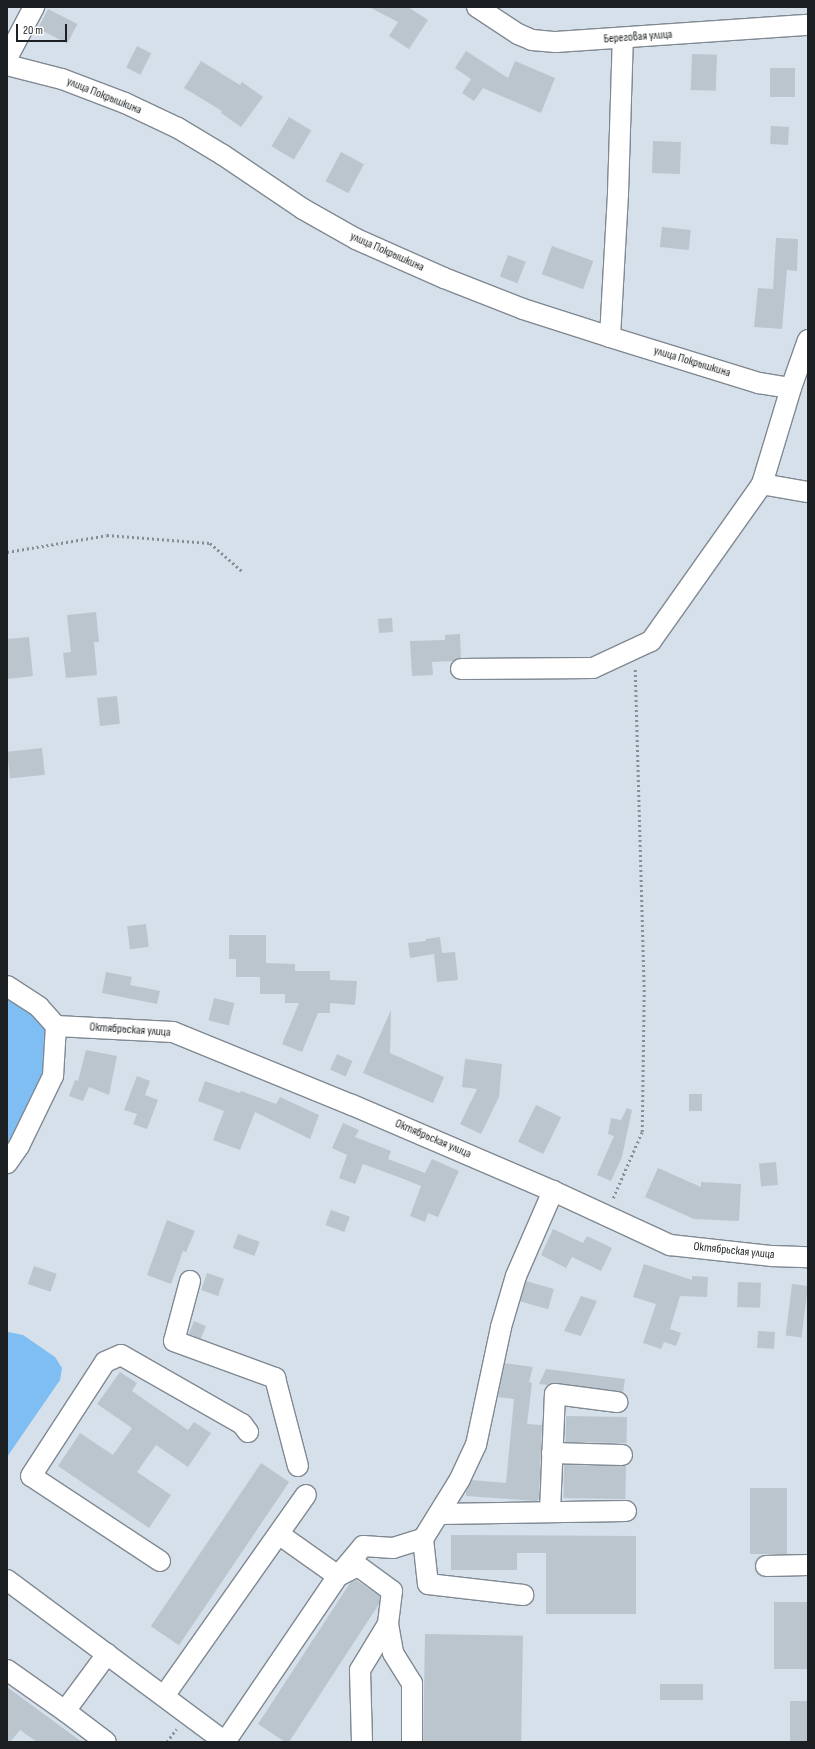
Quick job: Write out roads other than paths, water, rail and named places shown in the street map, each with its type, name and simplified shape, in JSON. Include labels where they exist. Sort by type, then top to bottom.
[{"type":"street","points":[[7,58],[34,7]]},
{"type":"street","name":"Береговая улица","points":[[477,7],[518,34],[532,40],[556,42],[808,24]]},
{"type":"street","points":[[610,337],[618,193],[623,38]]},
{"type":"street","name":"улица Покрышкина","points":[[7,65],[62,80],[125,103],[178,128],[303,209],[356,239],[444,278],[516,306],[610,337],[759,383],[790,388]]},
{"type":"street","points":[[460,669],[593,668],[637,649],[651,641],[762,484],[790,388],[808,340]]},
{"type":"street","points":[[762,484],[808,492]]},
{"type":"street","points":[[7,986],[39,1007],[56,1026],[53,1076],[19,1146],[8,1158]]},
{"type":"street","name":"Октябрьская улица","points":[[56,1026],[173,1032],[352,1104],[554,1191],[670,1245],[772,1256],[808,1257]]},
{"type":"street","points":[[523,1595],[428,1584],[423,1539],[460,1478],[476,1445],[501,1327],[516,1276],[554,1191]]},
{"type":"street","points":[[190,1281],[174,1341],[275,1378],[298,1466]]},
{"type":"street","points":[[160,1561],[32,1476],[105,1362],[121,1355],[242,1424],[248,1432]]},
{"type":"street","points":[[550,1512],[555,1394],[617,1402]]},
{"type":"street","points":[[552,1453],[622,1455]]},
{"type":"street","points":[[164,1696],[280,1535],[306,1495]]},
{"type":"street","points":[[439,1514],[626,1512]]},
{"type":"street","points":[[280,1535],[338,1576]]},
{"type":"street","points":[[7,1580],[226,1742],[338,1576],[363,1546],[393,1548],[423,1539]]},
{"type":"street","points":[[766,1566],[808,1565]]},
{"type":"street","points":[[338,1576],[358,1566],[392,1591],[388,1624],[393,1653],[412,1683],[412,1742]]},
{"type":"street","points":[[362,1742],[360,1670],[388,1624]]},
{"type":"street","points":[[65,1711],[107,1654]]},
{"type":"street","points":[[7,1670],[106,1742]]}]
